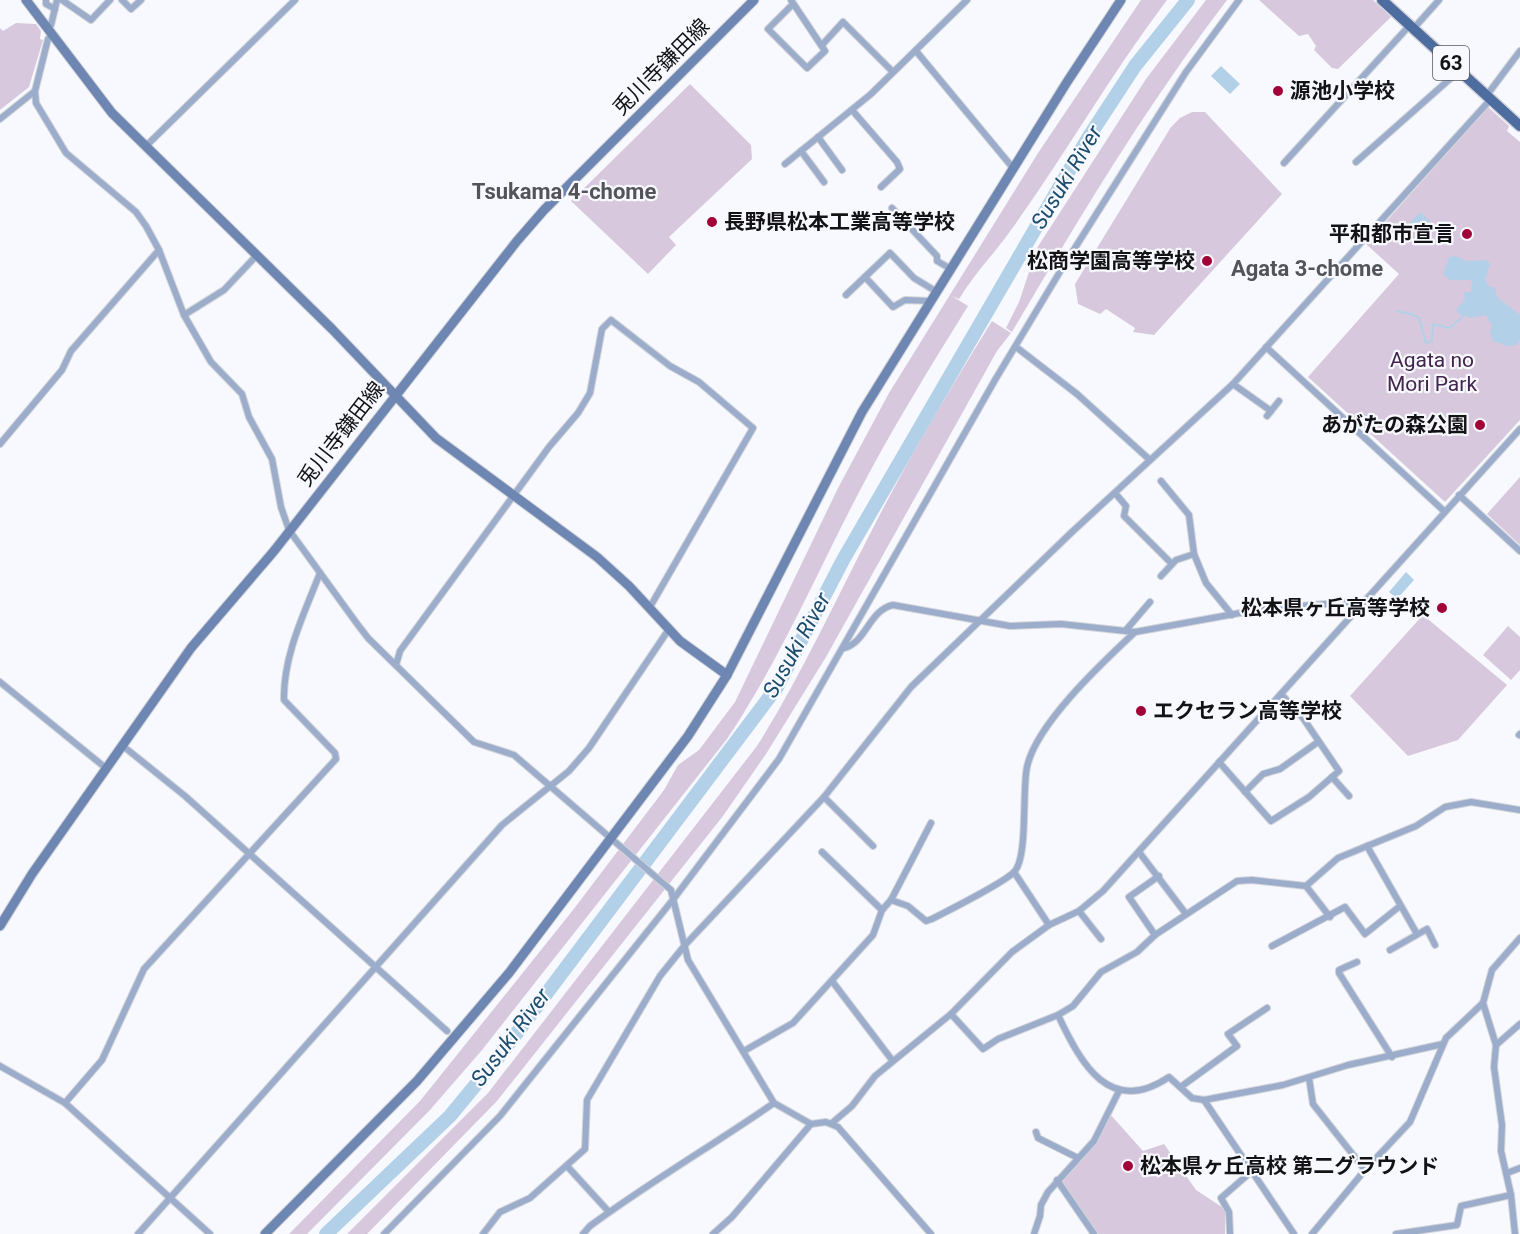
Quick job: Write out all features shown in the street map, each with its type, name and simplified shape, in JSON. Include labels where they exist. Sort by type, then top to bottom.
[{"type":"main road","name":"63","points":[[1382,0],[1520,126]]},
{"type":"street","points":[[26,0],[100,99],[350,347],[393,396],[436,438],[597,557],[692,651],[728,675]]},
{"type":"street","points":[[46,0],[46,4],[55,9]]},
{"type":"street","points":[[110,0],[91,20],[59,0],[35,91],[36,103],[66,153],[136,212],[159,250],[184,315],[211,362],[242,394],[249,417],[272,459],[281,507],[289,530],[368,638],[474,742],[514,755],[671,890],[675,897],[685,945],[693,969],[774,1103],[811,1124],[832,1123],[838,1127],[931,1234]]},
{"type":"street","points":[[122,0],[131,9],[141,0]]},
{"type":"street","points":[[146,146],[295,0]]},
{"type":"street","name":"兎川寺鎌田線","points":[[0,926],[32,874],[190,648],[289,530],[393,396],[544,210],[754,0]]},
{"type":"street","points":[[785,164],[852,110],[967,0]]},
{"type":"street","points":[[265,1234],[405,1094],[450,1043],[613,842],[688,736],[728,675],[857,422],[1013,168],[1121,0]]},
{"type":"street","points":[[384,1234],[500,1116],[675,897],[779,759],[1016,347],[1186,72],[1239,0]]},
{"type":"street","points":[[1284,163],[1439,0]]},
{"type":"street","points":[[792,2],[825,51],[807,68],[768,29],[792,2]]},
{"type":"street","points":[[822,45],[843,22],[893,72]]},
{"type":"street","points":[[916,51],[1013,168]]},
{"type":"street","points":[[483,1234],[500,1212],[530,1198],[585,1149],[587,1100],[660,976],[685,945],[824,797],[911,687],[1149,460],[1233,384],[1489,97],[1520,51]]},
{"type":"street","points":[[1356,162],[1460,70]]},
{"type":"street","points":[[0,119],[35,91]]},
{"type":"street","points":[[852,110],[897,162],[900,169],[881,187]]},
{"type":"street","points":[[818,137],[842,170]]},
{"type":"street","points":[[801,151],[824,182]]},
{"type":"street","points":[[892,208],[937,256],[937,261],[951,269]]},
{"type":"street","points":[[0,444],[62,370],[71,351],[159,250]]},
{"type":"street","points":[[846,295],[891,252],[914,278],[937,292]]},
{"type":"street","points":[[184,315],[224,290],[257,255]]},
{"type":"street","points":[[865,277],[893,307],[905,300],[931,301]]},
{"type":"street","points":[[396,665],[400,651],[549,447],[578,413],[590,393],[602,329],[611,320],[670,366],[699,382],[753,428],[650,607]]},
{"type":"street","points":[[1016,347],[1077,394],[1149,460]]},
{"type":"street","points":[[1266,347],[1444,511]]},
{"type":"street","points":[[1233,384],[1269,414],[1280,401]]},
{"type":"street","points":[[832,1123],[852,1106],[875,1076],[951,1014],[1012,952],[1049,925],[1079,910],[1103,891],[1520,429]]},
{"type":"street","points":[[1161,481],[1189,515],[1194,554],[1206,583],[1232,615]]},
{"type":"street","points":[[1115,493],[1126,506],[1124,516],[1172,564]]},
{"type":"street","points":[[1459,495],[1520,551]]},
{"type":"street","points":[[1161,576],[1172,564],[1194,554]]},
{"type":"street","points":[[65,1102],[102,1060],[144,969],[336,759],[335,753],[284,700],[283,677],[301,620],[320,573]]},
{"type":"street","points":[[844,648],[852,646],[886,607],[902,607],[1010,626],[1061,624],[1135,632],[1262,609],[1365,601]]},
{"type":"street","points":[[1126,630],[1150,602]]},
{"type":"street","points":[[138,1234],[502,825],[569,771],[589,748],[669,629]]},
{"type":"street","points":[[891,900],[908,906],[926,921],[1014,872],[1022,856],[1027,766],[1032,751],[1080,685],[1135,632]]},
{"type":"street","points":[[0,682],[106,769]]},
{"type":"street","points":[[1219,762],[1273,821],[1309,797],[1339,771],[1304,718],[1281,694]]},
{"type":"street","points":[[1245,792],[1263,774],[1280,769],[1318,742]]},
{"type":"street","points":[[123,746],[185,796],[447,1031],[458,1033]]},
{"type":"street","points":[[1332,777],[1349,796]]},
{"type":"street","points":[[824,797],[873,846]]},
{"type":"street","points":[[1306,886],[1334,861],[1416,826],[1445,807],[1471,802],[1520,810]]},
{"type":"street","points":[[744,1051],[785,1030],[873,935],[882,910],[891,900],[931,823]]},
{"type":"street","points":[[1367,846],[1417,934]]},
{"type":"street","points":[[822,852],[882,910]]},
{"type":"street","points":[[1139,852],[1186,914]]},
{"type":"street","points":[[1014,872],[1049,925]]},
{"type":"street","points":[[1155,935],[1129,897],[1159,876]]},
{"type":"street","points":[[951,1014],[983,1049],[1016,1030],[1058,1015],[1073,1006],[1101,972],[1137,952],[1155,935],[1237,881],[1252,880],[1306,886],[1330,917]]},
{"type":"street","points":[[1272,946],[1286,940],[1296,931],[1330,917],[1347,907],[1365,933],[1400,906]]},
{"type":"street","points":[[1079,910],[1101,939]]},
{"type":"street","points":[[1390,950],[1426,929],[1435,945]]},
{"type":"street","points":[[1312,1234],[1365,1170],[1410,1122],[1446,1038],[1483,1002],[1492,970],[1520,938]]},
{"type":"street","points":[[1358,962],[1339,970],[1340,973],[1392,1057]]},
{"type":"street","points":[[832,981],[892,1060]]},
{"type":"street","points":[[1483,1002],[1496,1045],[1494,1067],[1502,1125],[1501,1151],[1511,1195],[1515,1234]]},
{"type":"street","points":[[1182,1086],[1237,1046],[1228,1034],[1267,1008]]},
{"type":"street","points":[[1058,1015],[1075,1050],[1110,1088],[1119,1091],[1147,1090],[1169,1077],[1182,1086],[1192,1098],[1204,1100],[1309,1078],[1358,1062],[1392,1057],[1443,1044]]},
{"type":"street","points":[[1496,1045],[1520,1024]]},
{"type":"street","points":[[447,1031],[450,1043]]},
{"type":"street","points":[[0,1066],[65,1102],[210,1234]]},
{"type":"street","points":[[1309,1078],[1313,1104],[1365,1170]]},
{"type":"street","points":[[1034,1234],[1041,1205],[1057,1180],[1094,1141],[1119,1091]]},
{"type":"street","points":[[1204,1100],[1294,1234]]},
{"type":"street","points":[[583,1234],[609,1212],[774,1103]]},
{"type":"street","points":[[713,1234],[732,1217],[811,1124]]},
{"type":"street","points":[[1036,1132],[1038,1138],[1078,1158]]},
{"type":"street","points":[[567,1166],[609,1212]]},
{"type":"street","points":[[1507,1173],[1520,1168]]},
{"type":"street","points":[[1230,1234],[1229,1212],[1221,1198],[1252,1171]]},
{"type":"street","points":[[1057,1180],[1094,1234]]},
{"type":"street","points":[[1396,1234],[1457,1225],[1461,1206],[1511,1195]]},
{"type":"green space","points":[[1141,0],[1167,0],[1011,230],[959,299],[952,296],[968,306],[882,449],[763,681],[727,739],[482,1050],[430,1110],[307,1234],[289,1234],[420,1101],[573,910],[664,790],[678,765],[699,750],[735,702],[838,488],[889,393],[1038,153]]},
{"type":"green space","points":[[1206,0],[1227,0],[1141,121],[1012,332],[1006,328],[1019,302],[1037,248],[1146,79]]},
{"type":"green space","points":[[1259,0],[1373,0],[1391,17],[1338,69],[1332,68],[1314,50],[1316,46],[1308,34],[1299,36]]},
{"type":"green space","points":[[16,23],[36,24],[41,31],[40,39],[43,40],[29,87],[0,110],[0,28],[3,31]]},
{"type":"green space","points":[[690,84],[751,145],[752,159],[669,237],[676,245],[648,274],[571,201]]},
{"type":"green space","name":"Agata no Mori Park","points":[[1488,107],[1509,126],[1507,131],[1520,142],[1520,420],[1445,502],[1308,377],[1399,274],[1366,244]]},
{"type":"green space","points":[[1192,112],[1205,112],[1282,194],[1154,335],[1133,332],[1135,328],[1106,309],[1100,314],[1078,304],[1075,284],[1171,127],[1180,118]]},
{"type":"green space","points":[[992,321],[1011,333],[997,351],[826,657],[766,754],[723,816],[497,1101],[367,1234],[347,1234],[488,1093],[757,746],[803,666],[901,475]]},
{"type":"green space","points":[[1520,477],[1520,545],[1487,514]]},
{"type":"green space","points":[[1423,615],[1507,685],[1458,740],[1408,756],[1350,696]]},
{"type":"green space","points":[[1508,626],[1520,637],[1520,670],[1511,680],[1483,655]]},
{"type":"green space","name":"松本県ヶ丘高校 第二グラウンド","points":[[1109,1113],[1143,1151],[1164,1144],[1196,1190],[1225,1209],[1225,1234],[1098,1234],[1061,1182],[1092,1148]]},
{"type":"water","points":[[1221,66],[1240,84],[1230,94],[1211,76]]},
{"type":"water","points":[[1420,212],[1433,224],[1421,237],[1408,225]]},
{"type":"water","points":[[1455,256],[1467,261],[1487,260],[1490,264],[1485,280],[1489,286],[1495,288],[1497,297],[1520,315],[1520,340],[1517,345],[1507,346],[1493,341],[1490,332],[1492,326],[1486,315],[1471,318],[1457,313],[1457,308],[1465,300],[1464,292],[1471,292],[1472,280],[1451,280],[1443,275],[1449,257]]},
{"type":"water","points":[[1406,572],[1414,580],[1397,599],[1389,592]]},
{"type":"waterway","name":"Susuki River","points":[[326,1234],[450,1116],[501,1054],[777,687],[843,560],[1088,138],[1135,66],[1188,0]]},
{"type":"waterway","points":[[1396,311],[1419,318],[1426,343],[1432,341],[1433,324],[1449,328],[1463,316]]},
{"type":"place","name":"源池小学校","points":[[1278,91]]},
{"type":"place","name":"長野県松本工業高等学校","points":[[712,222]]},
{"type":"place","name":"平和都市宣言","points":[[1467,234]]},
{"type":"place","name":"松商学園高等学校","points":[[1207,261]]},
{"type":"place","name":"あがたの森公園","points":[[1480,425]]},
{"type":"place","name":"松本県ヶ丘高等学校","points":[[1442,608]]},
{"type":"place","name":"エクセラン高等学校","points":[[1141,711]]},
{"type":"place","name":"松本県ヶ丘高校 第二グラウンド","points":[[1128,1166]]},
{"type":"district","name":"Tsukama 4-chome","points":[[564,191]]},
{"type":"district","name":"Agata 3-chome","points":[[1307,268]]}]
